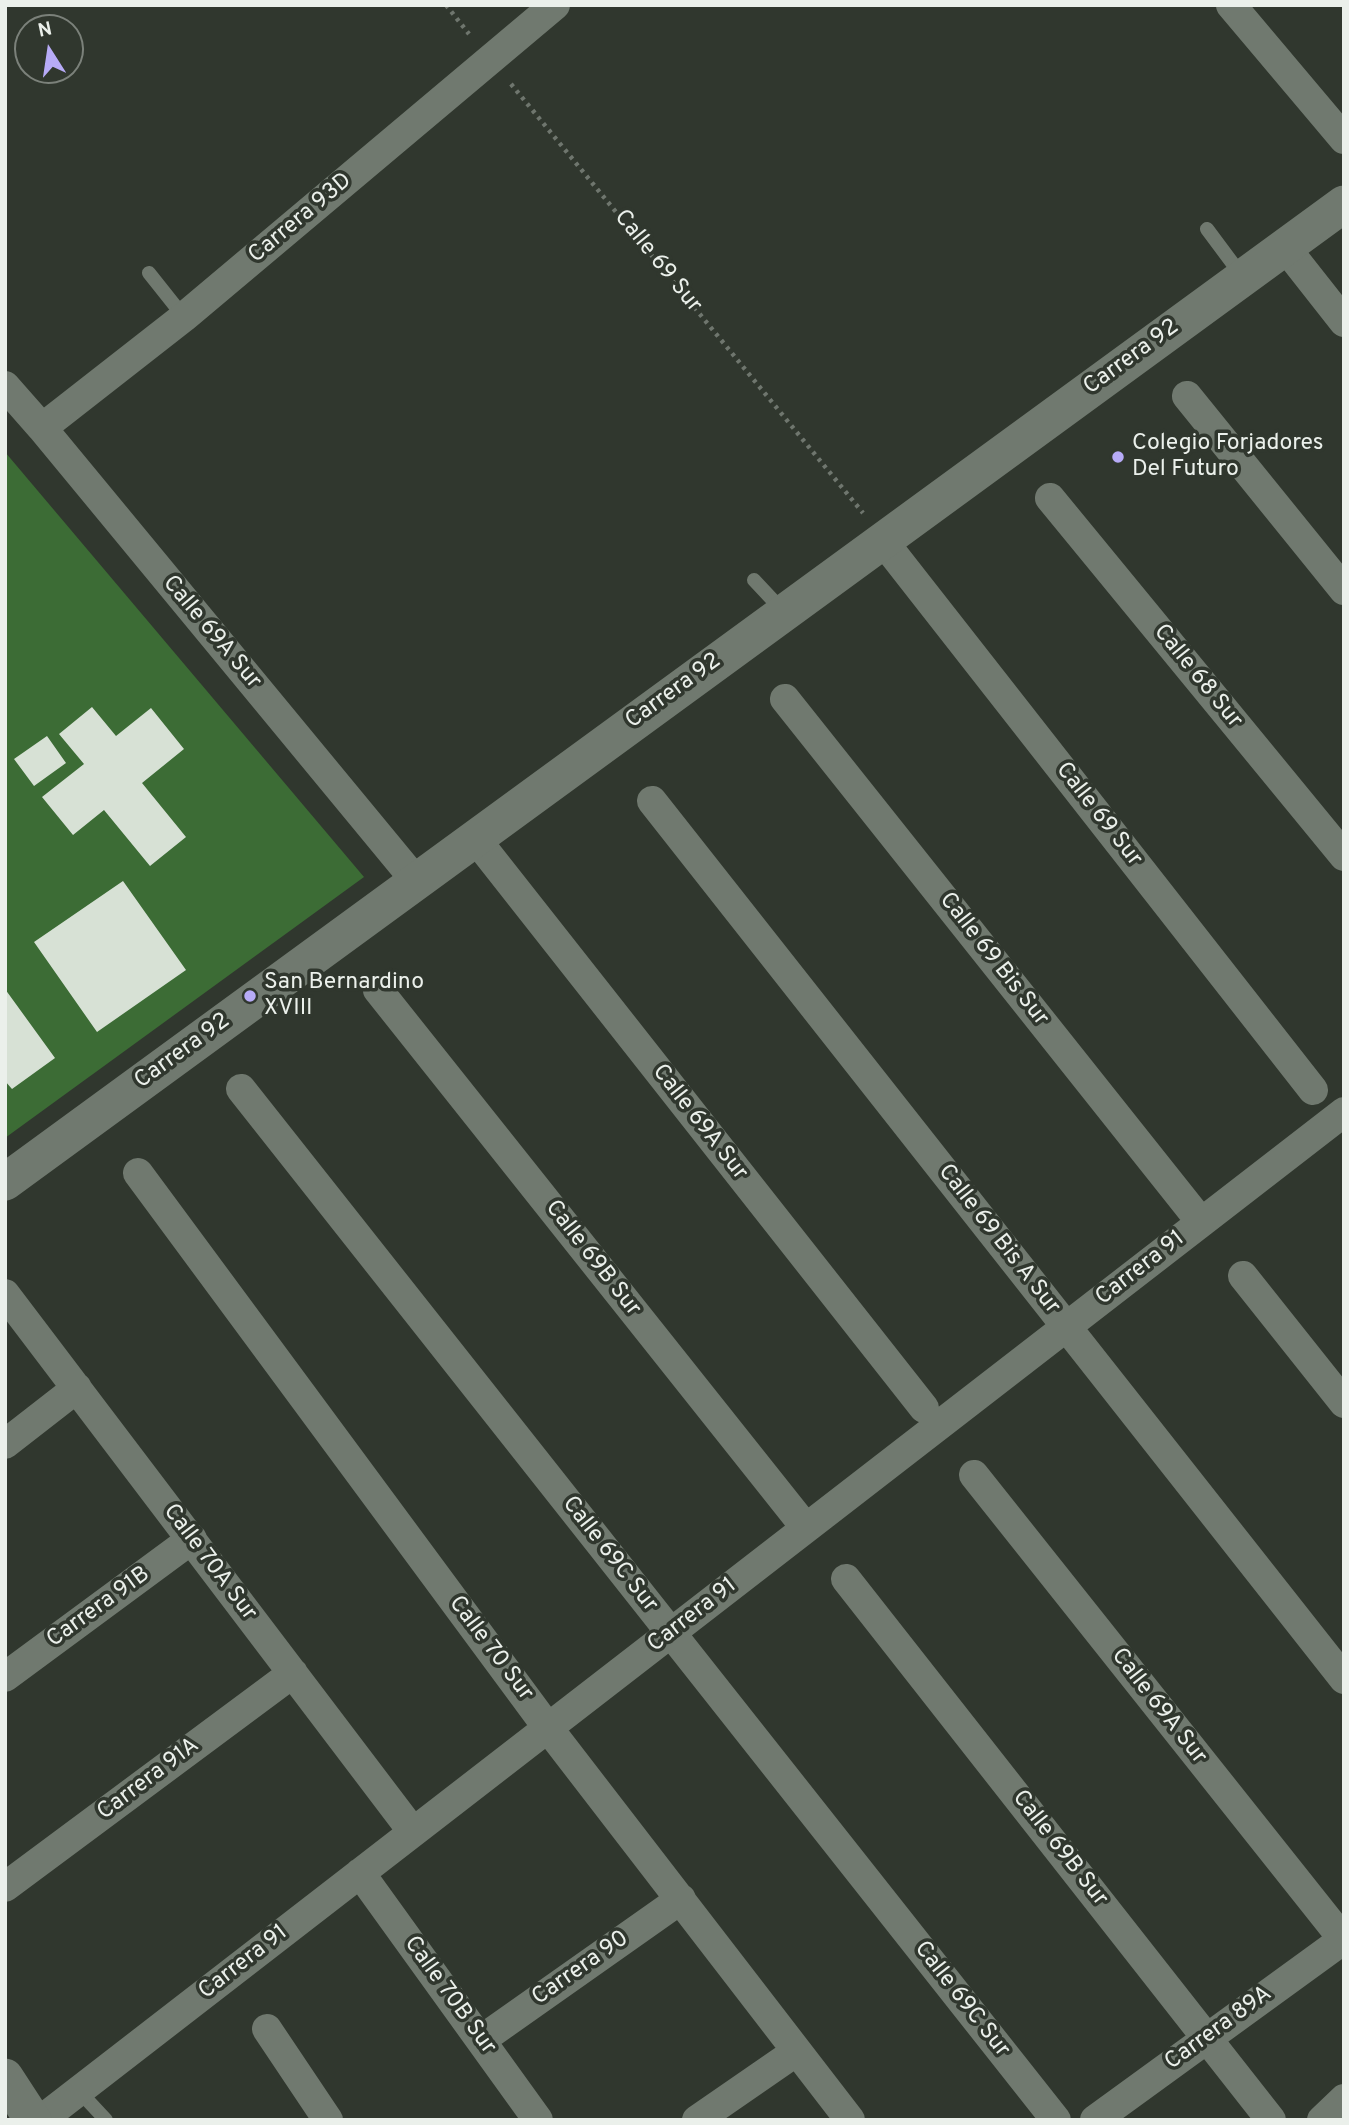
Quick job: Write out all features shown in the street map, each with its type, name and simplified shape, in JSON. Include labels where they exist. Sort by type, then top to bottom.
[{"type":"street","name":"Carrera 93D","points":[[42,428],[184,317],[555,5]]},
{"type":"street","points":[[1231,5],[1344,139]]},
{"type":"street","name":"Carrera 92","points":[[5,1182],[784,612],[875,530],[1243,277],[1344,204]]},
{"type":"street","points":[[1284,247],[1344,322]]},
{"type":"street","name":"Calle 69A Sur","points":[[5,386],[416,881]]},
{"type":"street","points":[[1187,396],[1344,590]]},
{"type":"street","name":"Calle 68 Sur","points":[[1051,498],[1344,856]]},
{"type":"street","name":"Calle 69 Sur","points":[[875,530],[1313,1090]]},
{"type":"street","name":"Calle 69 Bis Sur","points":[[785,699],[1201,1222]]},
{"type":"street","name":"Calle 69 Bis A Sur","points":[[652,801],[1344,1679]]},
{"type":"street","name":"Calle 69A Sur","points":[[475,838],[924,1408]]},
{"type":"street","name":"Calle 69B Sur","points":[[378,990],[806,1528]]},
{"type":"street","name":"Calle 69C Sur","points":[[241,1089],[1056,2120]]},
{"type":"street","name":"Carrera 91","points":[[41,2120],[1344,1112]]},
{"type":"street","name":"Calle 70 Sur","points":[[138,1173],[548,1728],[850,2120]]},
{"type":"street","points":[[1243,1276],[1344,1403]]},
{"type":"street","name":"Calle 70A Sur","points":[[5,1294],[413,1832]]},
{"type":"street","points":[[5,1444],[77,1388]]},
{"type":"street","name":"Calle 69A Sur","points":[[974,1475],[1343,1939]]},
{"type":"street","name":"Carrera 91B","points":[[5,1676],[192,1539]]},
{"type":"street","name":"Calle 69B Sur","points":[[846,1579],[1271,2120]]},
{"type":"street","name":"Carrera 91A","points":[[5,1887],[293,1673]]},
{"type":"street","name":"Calle 70B Sur","points":[[360,1873],[538,2120]]},
{"type":"street","name":"Carrera 90","points":[[481,2040],[681,1899]]},
{"type":"street","name":"Carrera 89A","points":[[1095,2120],[1343,1939]]},
{"type":"street","points":[[267,2029],[328,2120]]},
{"type":"street","points":[[697,2120],[797,2050]]},
{"type":"street","points":[[5,2077],[33,2120]]},
{"type":"street","points":[[1322,2120],[1344,2099]]},
{"type":"lane","points":[[1207,229],[1243,277]]},
{"type":"lane","points":[[149,273],[184,317]]},
{"type":"lane","points":[[754,580],[784,612]]},
{"type":"lane","points":[[79,2091],[106,2120]]},
{"type":"path","name":"Calle 69 Sur","points":[[446,5],[875,530]]},
{"type":"green space","points":[[5,452],[364,877],[5,1138]]},
{"type":"building","points":[[92,707],[116,736],[151,708],[184,749],[142,783],[186,837],[150,866],[104,810],[73,835],[42,797],[84,764],[59,734]]},
{"type":"building","points":[[47,736],[66,763],[34,786],[14,759]]},
{"type":"building","points":[[123,881],[186,970],[97,1032],[34,942]]},
{"type":"building","points":[[5,989],[55,1058],[12,1089],[5,1081]]},
{"type":"place","name":"Colegio Forjadores Del Futuro","points":[[1118,457]]},
{"type":"place","name":"San Bernardino XVIII","points":[[250,996]]}]
